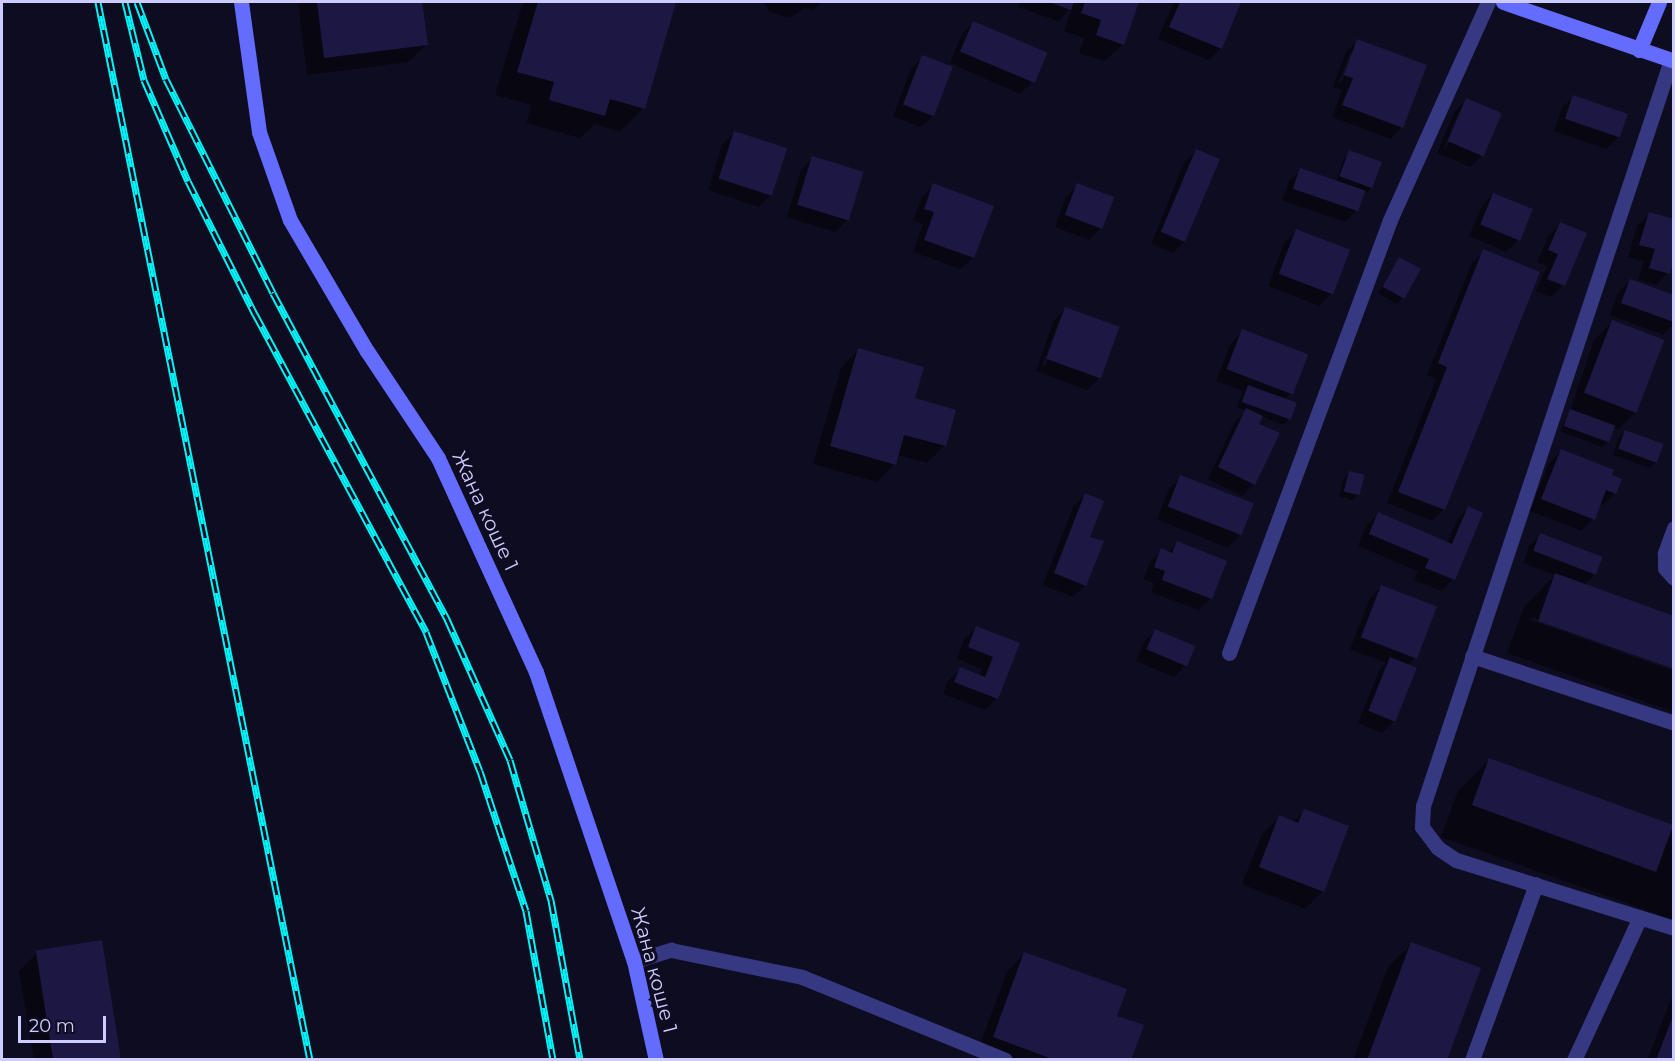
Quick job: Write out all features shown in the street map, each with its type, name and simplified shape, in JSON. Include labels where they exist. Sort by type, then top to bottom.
[{"type":"street","name":"Жана коше 1","points":[[242,2],[259,132],[290,220],[367,351],[443,469],[536,672],[634,962],[656,1059]]},
{"type":"street","points":[[1229,653],[1390,220],[1488,2]]},
{"type":"street","points":[[1503,2],[1672,61],[1423,806],[1422,827],[1437,848],[1456,860],[1674,928]]},
{"type":"street","points":[[1639,50],[1659,2]]},
{"type":"street","points":[[1674,528],[1665,553],[1665,568],[1674,578]]},
{"type":"street","points":[[1472,656],[1674,723]]},
{"type":"street","points":[[1472,1059],[1536,885]]},
{"type":"street","points":[[1575,1059],[1640,917]]},
{"type":"street","points":[[634,962],[670,950],[802,977],[1005,1059]]},
{"type":"building","points":[[317,2],[422,2],[428,45],[324,58]]},
{"type":"building","points":[[538,2],[676,2],[645,109],[610,99],[605,116],[549,100],[554,82],[517,72]]},
{"type":"building","points":[[1049,2],[1074,2],[1071,10]]},
{"type":"building","points":[[1085,2],[1139,2],[1124,45],[1096,35],[1101,20],[1081,13]]},
{"type":"building","points":[[1180,2],[1241,2],[1222,49],[1169,27]]},
{"type":"building","points":[[973,21],[1048,53],[1035,83],[960,51]]},
{"type":"building","points":[[1357,39],[1427,65],[1403,128],[1342,105],[1353,78],[1344,75]]},
{"type":"building","points":[[922,55],[953,67],[934,116],[903,104]]},
{"type":"building","points":[[1573,95],[1628,114],[1620,138],[1565,119]]},
{"type":"building","points":[[1466,98],[1502,113],[1484,157],[1448,141]]},
{"type":"building","points":[[734,131],[787,148],[772,196],[719,179]]},
{"type":"building","points":[[1196,149],[1220,159],[1185,242],[1161,232]]},
{"type":"building","points":[[1349,150],[1382,162],[1372,188],[1339,176]]},
{"type":"building","points":[[812,156],[864,172],[849,221],[797,205]]},
{"type":"building","points":[[1300,168],[1365,190],[1358,211],[1293,189]]},
{"type":"building","points":[[933,183],[994,206],[974,258],[924,240],[934,212],[924,209]]},
{"type":"building","points":[[1077,183],[1114,197],[1102,229],[1065,215]]},
{"type":"building","points":[[1493,193],[1533,209],[1520,241],[1480,225]]},
{"type":"building","points":[[1649,212],[1674,219],[1674,261],[1670,274],[1649,268],[1655,249],[1639,245]]},
{"type":"building","points":[[1560,222],[1587,233],[1565,286],[1547,279],[1558,254],[1548,250]]},
{"type":"building","points":[[1296,229],[1350,250],[1333,295],[1279,274]]},
{"type":"building","points":[[1483,249],[1540,272],[1445,510],[1398,492],[1447,367],[1438,363]]},
{"type":"building","points":[[1399,257],[1421,269],[1404,299],[1383,287]]},
{"type":"building","points":[[1630,279],[1674,295],[1674,322],[1621,303]]},
{"type":"building","points":[[1065,307],[1120,327],[1101,379],[1046,359]]},
{"type":"building","points":[[1612,320],[1664,340],[1636,413],[1584,393]]},
{"type":"building","points":[[1242,329],[1308,354],[1293,395],[1227,369]]},
{"type":"building","points":[[858,348],[924,367],[915,398],[956,410],[946,446],[904,435],[896,465],[830,446]]},
{"type":"building","points":[[1248,385],[1297,403],[1291,420],[1242,402]]},
{"type":"building","points":[[1246,408],[1263,416],[1259,424],[1280,433],[1255,485],[1218,467]]},
{"type":"building","points":[[1570,409],[1615,425],[1609,442],[1564,426]]},
{"type":"building","points":[[1625,430],[1664,444],[1657,463],[1618,449]]},
{"type":"building","points":[[1561,449],[1614,470],[1612,475],[1622,479],[1616,494],[1606,490],[1595,520],[1541,499]]},
{"type":"building","points":[[1349,471],[1365,475],[1359,495],[1344,491]]},
{"type":"building","points":[[1180,475],[1254,503],[1242,535],[1168,507]]},
{"type":"building","points":[[1085,493],[1104,501],[1090,537],[1104,541],[1086,586],[1054,573]]},
{"type":"building","points":[[1468,506],[1483,513],[1455,580],[1425,568],[1429,559],[1369,534],[1378,512],[1452,544]]},
{"type":"building","points":[[1540,533],[1603,557],[1596,575],[1533,551]]},
{"type":"building","points":[[1177,541],[1227,561],[1212,599],[1162,580],[1165,571],[1154,567],[1161,548],[1172,553]]},
{"type":"building","points":[[1555,573],[1674,616],[1674,669],[1538,621]]},
{"type":"building","points":[[1381,585],[1437,607],[1417,659],[1361,637]]},
{"type":"building","points":[[976,626],[1020,643],[998,699],[954,682],[960,667],[985,677],[993,657],[968,647]]},
{"type":"building","points":[[1155,629],[1196,646],[1187,666],[1146,649]]},
{"type":"building","points":[[1390,657],[1417,668],[1395,722],[1368,711]]},
{"type":"building","points":[[1489,758],[1673,825],[1656,872],[1472,805]]},
{"type":"building","points":[[1304,809],[1349,826],[1324,892],[1259,867],[1279,815],[1298,823]]},
{"type":"building","points":[[102,940],[121,1060],[53,1060],[36,950]]},
{"type":"building","points":[[1411,942],[1481,968],[1447,1060],[1367,1060]]},
{"type":"building","points":[[1024,952],[1127,989],[1117,1016],[1144,1025],[1131,1060],[1055,1060],[993,1037]]},
{"type":"building","points":[[1673,1016],[1674,1060],[1656,1060]]},
{"type":"railway","points":[[98,2],[310,1060]]},
{"type":"railway","points":[[125,2],[144,80],[188,181],[255,314],[426,632],[480,771],[526,911],[553,1060]]},
{"type":"railway","points":[[137,2],[166,79],[273,293],[447,619],[510,760],[551,900],[580,1060]]}]
